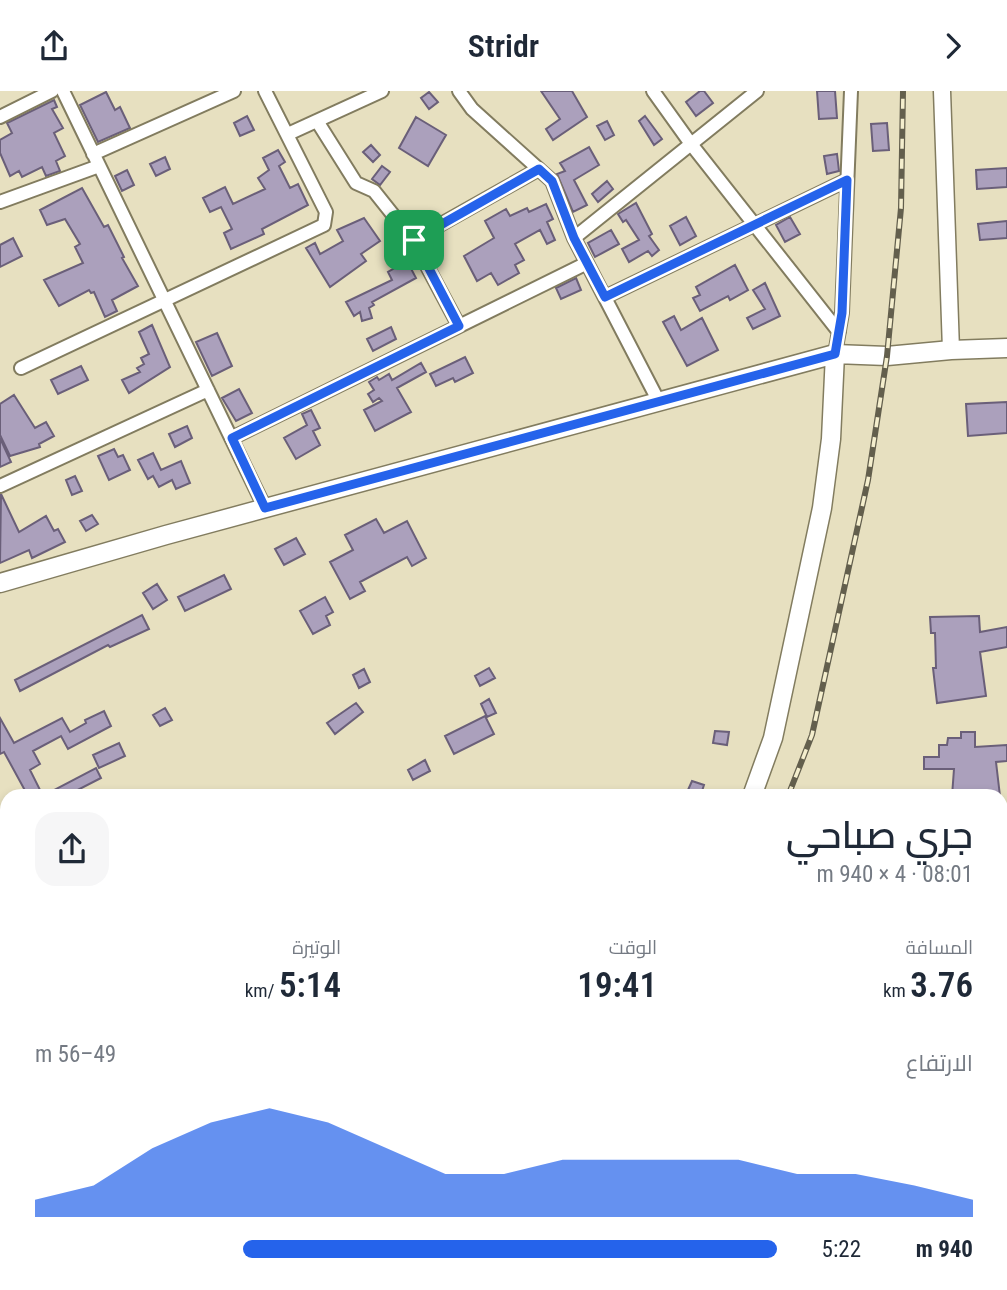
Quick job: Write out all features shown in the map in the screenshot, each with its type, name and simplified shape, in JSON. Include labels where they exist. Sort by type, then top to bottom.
[{"type":"main road","points":[[0,583],[265,508],[835,354],[887,356],[1007,348]]},
{"type":"main road","points":[[755,789],[774,739],[822,508],[831,439],[835,354]]},
{"type":"street","points":[[0,117],[52,91]]},
{"type":"street","points":[[63,91],[265,508]]},
{"type":"street","points":[[93,154],[234,91]]},
{"type":"street","points":[[21,368],[166,302],[324,225],[326,212],[265,91]]},
{"type":"street","points":[[288,134],[382,91]]},
{"type":"street","points":[[459,91],[472,109],[552,181],[574,238],[659,402]]},
{"type":"street","points":[[653,91],[691,144],[839,331]]},
{"type":"street","points":[[574,238],[757,91]]},
{"type":"street","points":[[835,354],[842,313],[851,91]]},
{"type":"street","points":[[942,91],[951,350]]},
{"type":"street","points":[[317,121],[356,183],[374,191],[414,240],[459,326]]},
{"type":"street","points":[[0,202],[99,166]]},
{"type":"street","points":[[414,240],[539,169]]},
{"type":"street","points":[[605,297],[847,180]]},
{"type":"street","points":[[232,438],[587,263]]},
{"type":"street","points":[[0,486],[208,390]]},
{"type":"building","points":[[541,91],[572,91],[587,117],[553,140],[546,129],[560,119]]},
{"type":"building","points":[[704,91],[713,103],[696,116],[686,102]]},
{"type":"building","points":[[817,91],[835,91],[837,118],[819,119]]},
{"type":"building","points":[[106,92],[115,110],[120,107],[130,128],[98,142],[80,105]]},
{"type":"building","points":[[429,92],[438,102],[429,109],[421,98]]},
{"type":"building","points":[[54,100],[57,107],[52,109],[63,128],[54,133],[65,156],[56,161],[60,171],[46,176],[42,167],[22,177],[19,171],[10,176],[0,153],[0,140],[12,133],[7,123]]},
{"type":"building","points":[[247,116],[254,130],[240,136],[234,123]]},
{"type":"building","points":[[645,116],[662,139],[654,145],[639,121]]},
{"type":"building","points":[[416,117],[446,135],[428,166],[399,148]]},
{"type":"building","points":[[607,121],[614,135],[605,140],[597,126]]},
{"type":"building","points":[[887,123],[889,150],[873,151],[871,124]]},
{"type":"building","points":[[371,145],[380,155],[373,162],[363,152]]},
{"type":"building","points":[[589,147],[599,165],[574,180],[587,205],[573,212],[557,174],[565,171],[560,163]]},
{"type":"building","points":[[278,150],[285,162],[279,166],[290,188],[298,184],[308,205],[262,229],[264,234],[231,249],[224,233],[232,229],[221,207],[210,212],[203,198],[225,187],[233,204],[265,189],[258,178],[269,170],[263,158]]},
{"type":"building","points":[[837,154],[839,171],[827,174],[824,156]]},
{"type":"building","points":[[165,157],[170,169],[156,176],[150,164]]},
{"type":"building","points":[[382,166],[390,172],[380,185],[372,179]]},
{"type":"building","points":[[1007,168],[1007,187],[977,189],[976,170]]},
{"type":"building","points":[[127,170],[134,185],[122,191],[115,176]]},
{"type":"building","points":[[607,181],[613,189],[598,202],[592,194]]},
{"type":"building","points":[[82,188],[104,227],[108,225],[138,286],[112,300],[117,311],[105,317],[94,292],[89,290],[59,306],[44,280],[83,263],[75,247],[80,244],[65,219],[47,225],[40,210]]},
{"type":"building","points":[[636,203],[652,234],[649,236],[659,250],[652,256],[648,251],[629,262],[622,249],[639,240],[626,220],[623,222],[618,214]]},
{"type":"building","points":[[546,204],[553,219],[547,222],[555,240],[547,244],[540,230],[515,244],[524,260],[515,265],[519,273],[498,285],[491,273],[477,281],[464,256],[494,238],[485,221],[506,209],[510,216],[527,208],[529,212]]},
{"type":"building","points":[[686,217],[696,236],[680,245],[670,226]]},
{"type":"building","points":[[790,217],[800,234],[785,242],[776,225]]},
{"type":"building","points":[[364,218],[380,241],[361,254],[366,261],[330,287],[306,248],[315,243],[320,254],[343,241],[337,230]]},
{"type":"building","points":[[1007,221],[1007,238],[980,240],[978,224]]},
{"type":"building","points":[[611,230],[619,244],[595,257],[588,243]]},
{"type":"building","points":[[13,238],[22,256],[0,267],[0,245]]},
{"type":"building","points":[[407,261],[416,278],[372,302],[374,305],[369,308],[372,318],[362,321],[360,312],[354,316],[346,302],[392,280],[388,272]]},
{"type":"building","points":[[735,265],[748,290],[730,300],[728,296],[700,311],[693,298],[700,295],[696,287]]},
{"type":"building","points":[[576,278],[581,290],[561,299],[556,288]]},
{"type":"building","points":[[765,283],[780,316],[753,329],[747,318],[765,309],[753,290]]},
{"type":"building","points":[[674,316],[681,330],[702,318],[718,350],[687,366],[663,322]]},
{"type":"building","points":[[152,325],[170,367],[129,393],[122,380],[140,372],[137,368],[144,364],[141,358],[149,354],[139,332]]},
{"type":"building","points":[[391,327],[396,339],[373,351],[367,339]]},
{"type":"building","points":[[217,333],[232,366],[212,376],[196,342]]},
{"type":"building","points":[[465,357],[473,373],[455,382],[453,378],[436,386],[430,374]]},
{"type":"building","points":[[421,363],[426,372],[397,388],[411,412],[375,431],[364,410],[382,401],[379,398],[373,402],[368,394],[374,390],[369,382],[389,374],[392,380]]},
{"type":"building","points":[[81,366],[88,380],[58,394],[51,380]]},
{"type":"building","points":[[239,389],[252,413],[236,421],[222,398]]},
{"type":"building","points":[[14,395],[35,428],[46,422],[54,436],[39,444],[40,447],[10,456],[0,435],[0,404]]},
{"type":"building","points":[[1007,402],[1007,433],[968,436],[966,404]]},
{"type":"building","points":[[311,410],[320,428],[313,431],[320,445],[296,459],[284,438],[307,425],[302,414]]},
{"type":"building","points":[[187,426],[192,438],[175,447],[169,434]]},
{"type":"building","points":[[0,438],[11,462],[0,467]]},
{"type":"building","points":[[114,449],[118,457],[123,455],[130,470],[109,480],[98,456]]},
{"type":"building","points":[[153,453],[161,470],[181,461],[190,483],[176,489],[172,480],[159,487],[153,476],[148,479],[138,460]]},
{"type":"building","points":[[75,476],[82,491],[72,495],[66,480]]},
{"type":"building","points":[[1,494],[19,532],[46,516],[54,531],[58,529],[65,542],[32,558],[29,550],[0,563]]},
{"type":"building","points":[[92,515],[98,524],[86,531],[80,521]]},
{"type":"building","points":[[376,519],[384,533],[407,521],[426,558],[412,566],[407,557],[360,582],[365,591],[350,599],[330,562],[353,550],[345,535]]},
{"type":"building","points":[[296,538],[305,554],[284,565],[275,549]]},
{"type":"building","points":[[224,575],[231,589],[185,611],[178,597]]},
{"type":"building","points":[[157,584],[167,600],[153,609],[143,593]]},
{"type":"building","points":[[325,597],[333,612],[326,616],[330,625],[313,634],[300,611]]},
{"type":"building","points":[[142,615],[149,629],[110,647],[108,645],[20,691],[15,680]]},
{"type":"building","points":[[979,616],[980,632],[1007,627],[1007,647],[980,652],[986,696],[937,703],[933,668],[936,668],[935,633],[931,633],[930,617]]},
{"type":"building","points":[[489,668],[495,678],[480,686],[475,676]]},
{"type":"building","points":[[364,669],[370,682],[359,688],[353,675]]},
{"type":"building","points":[[489,699],[496,713],[487,717],[481,704]]},
{"type":"building","points":[[356,703],[363,712],[335,734],[327,723]]},
{"type":"building","points":[[165,708],[172,720],[160,726],[153,715]]},
{"type":"building","points":[[104,711],[111,726],[68,749],[61,736],[33,751],[40,764],[30,770],[40,789],[24,789],[4,752],[0,754],[0,718],[14,743],[62,718],[70,732],[86,723],[85,720]]},
{"type":"building","points":[[485,716],[494,734],[454,754],[445,736]]},
{"type":"building","points":[[715,731],[729,732],[727,745],[713,743]]},
{"type":"building","points":[[961,732],[975,732],[975,747],[1007,745],[1007,761],[996,762],[999,789],[953,789],[954,769],[924,769],[924,757],[939,757],[939,745],[947,745],[948,738],[961,738]]},
{"type":"building","points":[[119,743],[125,756],[99,768],[93,755]]},
{"type":"building","points":[[425,760],[430,771],[413,780],[408,770]]},
{"type":"building","points":[[96,768],[101,778],[80,789],[56,789]]},
{"type":"building","points":[[692,781],[704,785],[703,789],[688,789]]},
{"type":"railway","points":[[791,789],[812,735],[868,480],[887,356],[901,208],[903,91]]},
{"type":"route","points":[[539,169],[552,181],[574,238],[605,297],[847,180],[842,313],[835,354],[265,508],[232,438],[459,326],[414,240],[539,169]]}]
